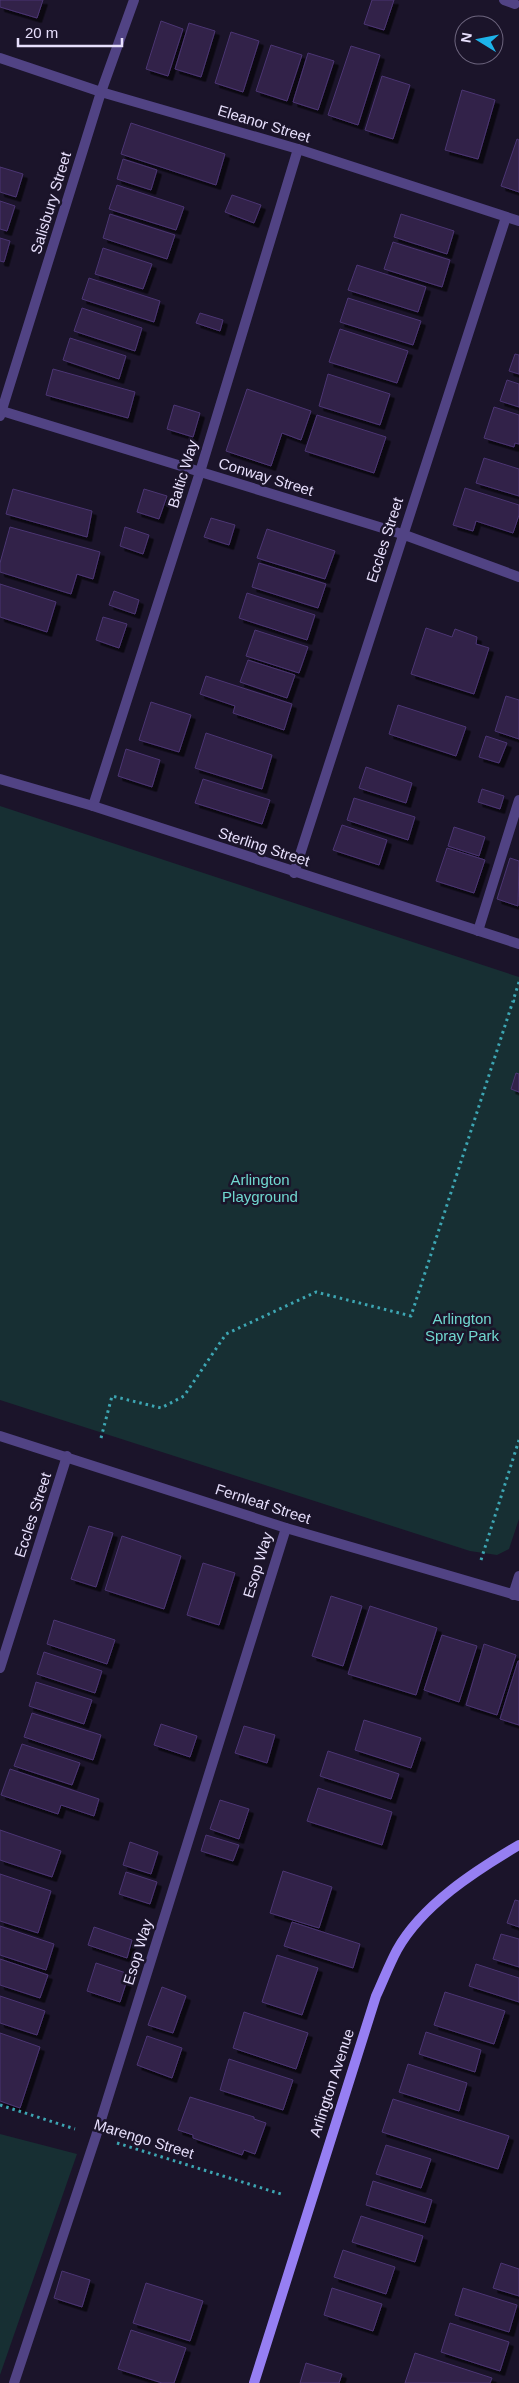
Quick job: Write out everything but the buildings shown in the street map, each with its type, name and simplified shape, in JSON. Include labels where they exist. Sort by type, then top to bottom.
[{"type":"street","name":"Salisbury Street","points":[[1,414],[101,92],[134,0]]},
{"type":"street","points":[[504,0],[515,4]]},
{"type":"street","name":"Eleanor Street","points":[[0,58],[101,92],[298,149],[519,221]]},
{"type":"street","name":"Baltic Way","points":[[92,806],[200,472],[298,149]]},
{"type":"street","name":"Eccles Street","points":[[294,872],[506,217]]},
{"type":"street","name":"Conway Street","points":[[1,414],[402,534],[519,577]]},
{"type":"street","name":"Sterling Street","points":[[0,778],[519,944]]},
{"type":"street","points":[[478,931],[519,800]]},
{"type":"street","name":"Fernleaf Street","points":[[0,1436],[286,1528],[516,1596]]},
{"type":"street","name":"Eccles Street","points":[[0,1668],[67,1456]]},
{"type":"street","name":"Esop Way","points":[[14,2383],[96,2136],[286,1528]]},
{"type":"street","points":[[516,1596],[519,1576]]},
{"type":"street","name":"Arlington Avenue","points":[[254,2383],[376,1996],[397,1949],[428,1911],[480,1868],[519,1845]]},
{"type":"path","points":[[101,1438],[112,1396],[161,1408],[184,1396],[226,1334],[316,1292],[411,1316],[519,982]]},
{"type":"path","points":[[513,1000],[519,1002]]},
{"type":"path","points":[[481,1560],[519,1440]]},
{"type":"path","name":"Marengo Street","points":[[0,2105],[281,2194]]},
{"type":"green space","name":"Arlington Playground","points":[[0,806],[519,977],[519,1519],[509,1549],[497,1555],[470,1551],[0,1400]]},
{"type":"green space","points":[[0,2134],[77,2154],[0,2375]]},
{"type":"park label","name":"Arlington Spray Park","points":[[462,1328]]}]
